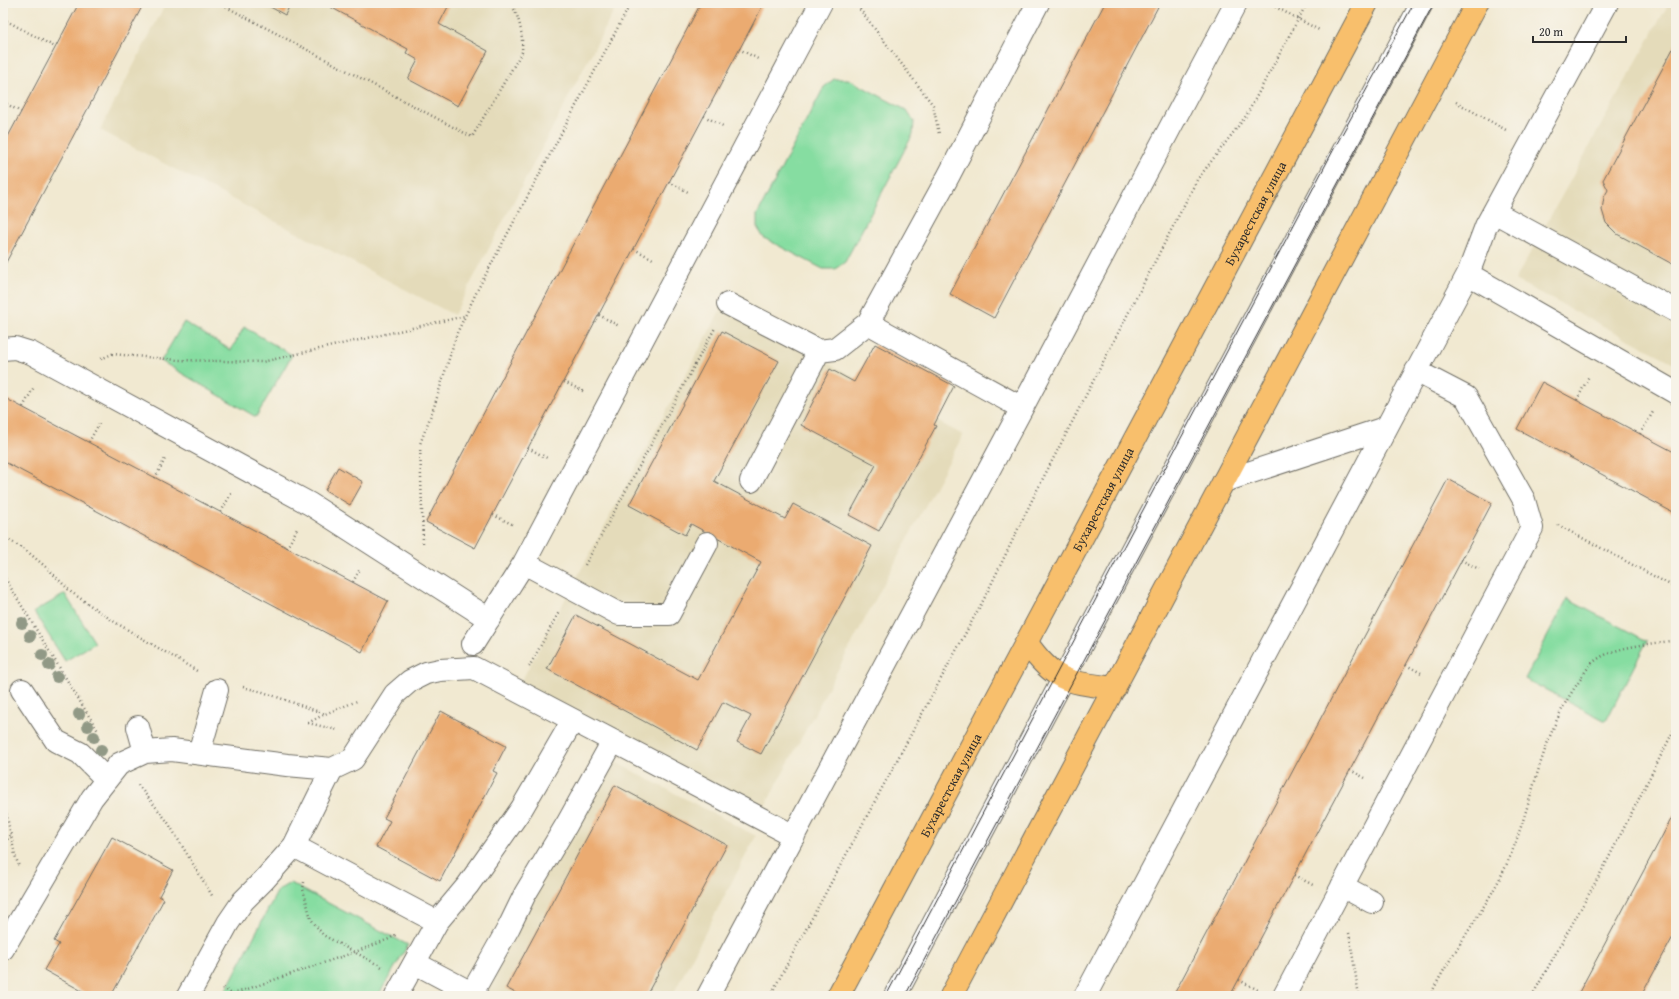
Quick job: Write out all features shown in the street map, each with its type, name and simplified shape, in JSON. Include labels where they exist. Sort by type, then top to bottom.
[{"type":"main road","name":"Бухарестская улица","points":[[838,996],[1367,3]]},
{"type":"main road","points":[[951,996],[1477,3]]},
{"type":"main road","points":[[1027,643],[1040,661],[1056,675],[1072,683],[1115,688]]},
{"type":"street","points":[[473,644],[524,563],[821,3]]},
{"type":"street","points":[[728,304],[819,351],[836,349],[868,323],[949,175],[1038,3]]},
{"type":"street","points":[[708,996],[1236,3]]},
{"type":"street","points":[[895,996],[1422,3]]},
{"type":"street","points":[[1085,996],[1468,274],[1486,226],[1607,3]]},
{"type":"street","points":[[1494,212],[1676,311]]},
{"type":"street","points":[[1468,274],[1676,393]]},
{"type":"street","points":[[868,323],[1022,408]]},
{"type":"street","points":[[3,349],[15,348],[31,353],[303,501],[489,619]]},
{"type":"street","points":[[751,481],[819,351]]},
{"type":"street","points":[[1274,994],[1342,886],[1532,528],[1524,500],[1466,397],[1416,371]]},
{"type":"street","points":[[1224,481],[1385,428]]},
{"type":"street","points":[[524,563],[619,614],[669,614],[707,544]]},
{"type":"street","points":[[471,607],[474,668]]},
{"type":"street","points":[[3,949],[92,798],[112,772],[145,752],[172,750],[287,765],[332,769],[353,759],[395,694],[410,681],[440,670],[474,668],[794,836]]},
{"type":"street","points":[[22,690],[56,741],[112,772]]},
{"type":"street","points":[[199,753],[217,690]]},
{"type":"street","points":[[396,996],[415,963],[431,919],[468,885],[522,808],[573,720]]},
{"type":"street","points":[[138,727],[145,752]]},
{"type":"street","points":[[415,963],[474,995],[525,894],[567,824],[613,741]]},
{"type":"street","points":[[188,996],[228,923],[243,902],[264,880],[302,850],[332,769]]},
{"type":"street","points":[[302,850],[431,919]]},
{"type":"street","points":[[1342,886],[1372,902]]},
{"type":"path","points":[[219,3],[472,136],[522,52],[523,37],[513,7],[510,3]]},
{"type":"path","points":[[423,550],[420,444],[434,407],[456,334],[631,3]]},
{"type":"path","points":[[855,3],[933,105],[949,175]]},
{"type":"path","points":[[1268,3],[1323,32]]},
{"type":"path","points":[[770,996],[985,597],[1042,480],[1197,180],[1246,116],[1307,3]]},
{"type":"path","points":[[3,19],[56,47]]},
{"type":"path","points":[[3,102],[21,112]]},
{"type":"path","points":[[1456,102],[1514,134]]},
{"type":"path","points":[[583,568],[728,304]]},
{"type":"path","points":[[98,360],[112,354],[178,360],[262,362],[465,316]]},
{"type":"path","points":[[1558,525],[1676,588]]},
{"type":"path","points":[[3,536],[28,552],[71,592],[113,621],[199,672]]},
{"type":"path","points":[[3,575],[112,772],[167,821],[184,846],[228,923]]},
{"type":"path","points":[[517,690],[562,607]]},
{"type":"path","points":[[1430,996],[1504,869],[1525,816],[1552,728],[1568,697],[1591,665],[1616,650],[1676,640]]},
{"type":"path","points":[[240,687],[263,692],[325,714]]},
{"type":"path","points":[[339,730],[308,723],[325,714],[362,699]]},
{"type":"path","points":[[1532,996],[1604,867],[1676,726]]},
{"type":"path","points":[[3,798],[18,865],[36,893]]},
{"type":"path","points":[[3,846],[11,833]]},
{"type":"path","points":[[302,850],[303,889],[311,919],[323,935],[355,952]]},
{"type":"path","points":[[233,994],[389,940],[431,919]]},
{"type":"path","points":[[1348,928],[1359,996]]},
{"type":"path","points":[[1239,980],[1274,994]]},
{"type":"shaded area","points":[[166,3],[618,3],[454,315],[100,130]]},
{"type":"shaded area","points":[[1669,3],[1676,3],[1676,364],[1515,280]]},
{"type":"shaded area","points":[[722,307],[963,435],[762,812],[515,693]]},
{"type":"shaded area","points":[[604,756],[756,836],[672,996],[478,996]]},
{"type":"green space","points":[[834,79],[848,79],[906,110],[914,121],[913,134],[845,262],[835,269],[823,269],[764,238],[757,227],[757,215],[824,87]]},
{"type":"green space","points":[[184,322],[231,350],[244,327],[292,355],[256,417],[161,361]]},
{"type":"green space","points":[[65,594],[95,643],[65,661],[34,612]]},
{"type":"green space","points":[[1567,599],[1647,641],[1606,721],[1525,679]]},
{"type":"green space","points":[[290,883],[408,945],[378,996],[223,996],[278,890]]},
{"type":"building","points":[[79,3],[144,3],[3,268],[3,146]]},
{"type":"building","points":[[263,3],[291,3],[285,15]]},
{"type":"building","points":[[323,3],[450,3],[439,24],[488,51],[458,106],[408,79],[418,60],[406,53],[408,49]]},
{"type":"building","points":[[701,3],[764,3],[475,548],[426,522]]},
{"type":"building","points":[[1105,3],[1160,3],[994,318],[950,294]]},
{"type":"building","points":[[1676,43],[1676,266],[1617,234],[1606,223],[1602,210],[1604,197],[1608,190],[1603,180]]},
{"type":"building","points":[[722,331],[779,361],[714,481],[785,519],[793,504],[872,546],[761,754],[737,742],[751,716],[723,702],[697,750],[547,669],[576,615],[698,680],[761,562],[691,524],[685,535],[629,505]]},
{"type":"building","points":[[875,344],[954,386],[934,425],[936,426],[879,531],[849,515],[876,465],[801,425],[830,369],[854,382]]},
{"type":"building","points":[[1542,382],[1676,453],[1676,514],[1517,429]]},
{"type":"building","points":[[3,397],[388,601],[362,652],[3,461]]},
{"type":"building","points":[[338,467],[363,482],[350,505],[325,490]]},
{"type":"building","points":[[1448,479],[1492,503],[1230,996],[1173,996]]},
{"type":"building","points":[[441,711],[506,746],[493,771],[497,773],[440,881],[376,847],[390,821],[384,818]]},
{"type":"building","points":[[615,785],[727,845],[646,996],[521,996],[506,988]]},
{"type":"building","points":[[1676,810],[1676,931],[1674,935],[1641,996],[1577,996]]},
{"type":"building","points":[[112,837],[173,870],[159,896],[164,899],[111,996],[91,996],[44,970],[59,944],[54,941]]},
{"type":"tram line","points":[[886,996],[1335,147],[1414,3]]},
{"type":"tram line","points":[[905,996],[1434,3]]}]
